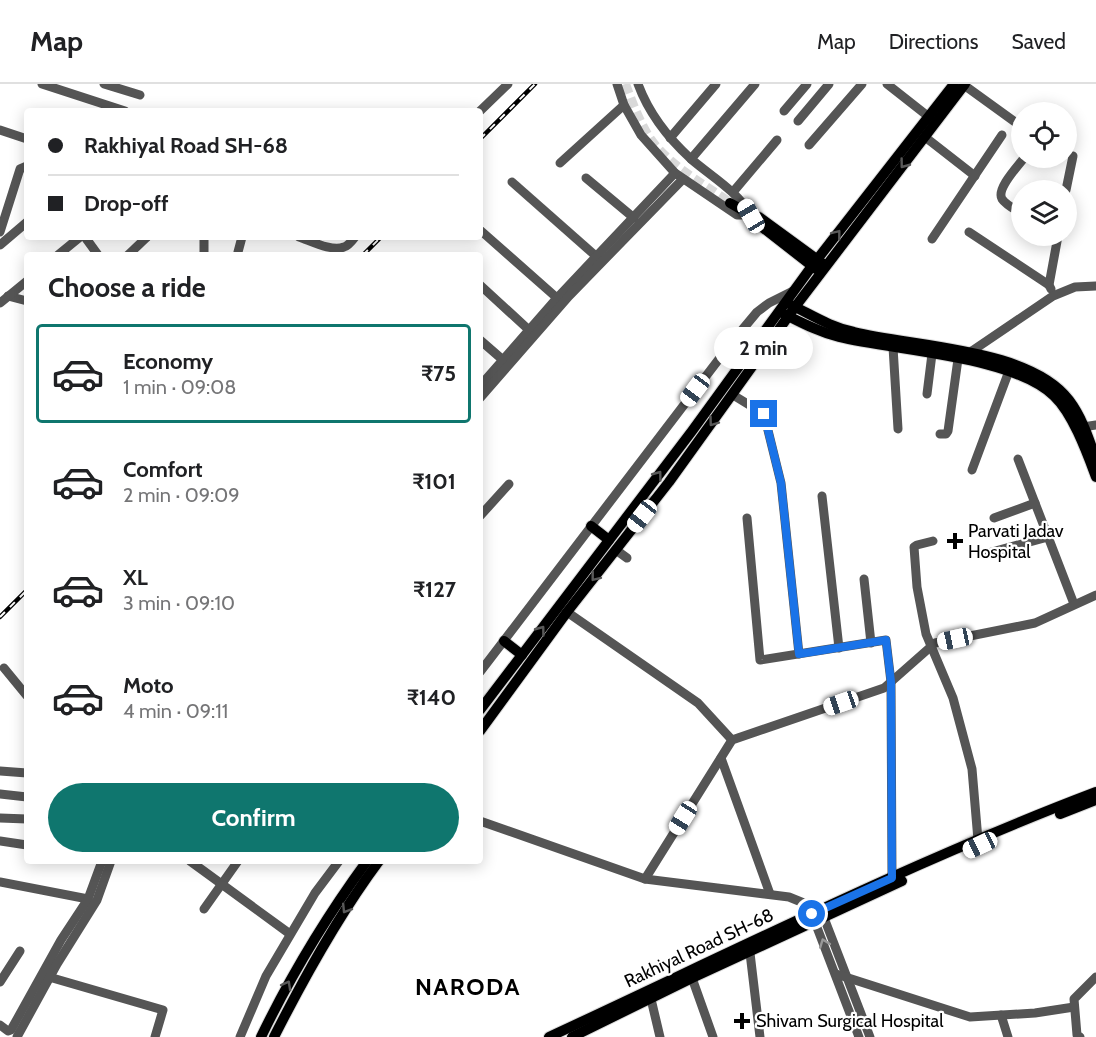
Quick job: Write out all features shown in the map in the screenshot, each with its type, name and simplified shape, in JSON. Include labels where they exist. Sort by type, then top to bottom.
[{"type":"main road","points":[[483,706],[793,291],[954,84]]},
{"type":"main road","points":[[483,726],[964,84]]},
{"type":"main road","points":[[731,197],[751,216],[754,223],[824,270]]},
{"type":"main road","points":[[782,307],[829,334],[932,354],[965,357],[1035,382],[1060,403],[1076,431],[1096,477]]},
{"type":"main road","points":[[792,312],[852,332],[965,357],[1015,365],[1041,377],[1069,399],[1095,452]]},
{"type":"main road","points":[[591,526],[609,540]]},
{"type":"main road","points":[[504,641],[522,655]]},
{"type":"main road","name":"Rakhiyal Road SH-68","points":[[549,1037],[892,878],[979,842],[1014,824],[1096,792]]},
{"type":"main road","points":[[573,1037],[692,978],[750,953],[817,914],[979,842],[1096,800]]},
{"type":"main road","points":[[261,1037],[285,988],[324,922],[365,864]]},
{"type":"main road","points":[[274,1037],[306,974],[350,903],[378,864]]},
{"type":"street","points":[[42,84],[116,108]]},
{"type":"street","points":[[74,94],[77,84]]},
{"type":"street","points":[[104,84],[120,86],[140,94]]},
{"type":"street","points":[[483,108],[508,84]]},
{"type":"street","points":[[617,84],[624,105],[641,135],[679,176],[737,215],[751,216]]},
{"type":"street","points":[[638,84],[651,114],[670,138],[731,197],[777,140]]},
{"type":"street","points":[[670,138],[716,84]]},
{"type":"street","points":[[691,159],[754,84]]},
{"type":"street","points":[[784,111],[807,84]]},
{"type":"street","points":[[798,121],[829,84]]},
{"type":"street","points":[[810,145],[862,84]]},
{"type":"street","points":[[887,84],[928,117]]},
{"type":"street","points":[[964,84],[1011,119]]},
{"type":"street","points":[[560,163],[624,105]]},
{"type":"street","points":[[0,130],[24,138]]},
{"type":"street","points":[[932,240],[1002,135]]},
{"type":"street","points":[[925,137],[975,176]]},
{"type":"street","points":[[0,232],[20,170],[24,168]]},
{"type":"street","points":[[1011,206],[1003,201],[1001,195],[1003,187],[1017,168]]},
{"type":"street","points":[[483,383],[557,298],[634,218],[679,176]]},
{"type":"street","points":[[483,395],[679,176]]},
{"type":"street","points":[[586,178],[634,218]]},
{"type":"street","points":[[512,182],[597,257]]},
{"type":"street","points":[[0,245],[24,225]]},
{"type":"street","points":[[969,232],[1049,285]]},
{"type":"street","points":[[483,233],[557,298]]},
{"type":"street","points":[[62,252],[76,240]]},
{"type":"street","points":[[131,252],[144,240]]},
{"type":"street","points":[[238,252],[241,240]]},
{"type":"street","points":[[308,240],[333,248],[346,247],[352,240]]},
{"type":"street","points":[[1053,296],[1049,285],[1054,246]]},
{"type":"street","points":[[0,303],[24,283]]},
{"type":"street","points":[[940,434],[946,434],[948,431],[965,357],[1053,296],[1075,286],[1096,286]]},
{"type":"street","points":[[483,288],[529,330]]},
{"type":"street","points":[[483,668],[757,312],[793,291]]},
{"type":"street","points":[[8,296],[24,300]]},
{"type":"street","points":[[483,343],[503,360]]},
{"type":"street","points":[[893,347],[898,429]]},
{"type":"street","points":[[927,394],[932,354]]},
{"type":"street","points":[[972,470],[1009,371]]},
{"type":"street","points":[[733,395],[764,414],[781,483],[799,654]]},
{"type":"street","points":[[1083,427],[1096,425]]},
{"type":"street","points":[[1018,459],[1074,604]]},
{"type":"street","points":[[483,513],[509,484]]},
{"type":"street","points":[[822,496],[838,648]]},
{"type":"street","points":[[994,518],[1035,503]]},
{"type":"street","points":[[747,518],[760,660],[886,640],[891,682],[892,878]]},
{"type":"street","points":[[988,553],[1048,537]]},
{"type":"street","points":[[933,541],[917,544],[914,552],[917,587],[926,634],[953,698],[972,769],[979,842]]},
{"type":"street","points":[[616,550],[627,558]]},
{"type":"street","points":[[864,579],[872,643]]},
{"type":"street","points":[[645,879],[732,740],[884,688],[932,645],[1035,623],[1096,595]]},
{"type":"street","points":[[567,612],[698,703],[732,740]]},
{"type":"street","points":[[4,668],[24,692]]},
{"type":"street","points":[[721,758],[770,894]]},
{"type":"street","points":[[0,771],[24,773]]},
{"type":"street","points":[[0,794],[24,796]]},
{"type":"street","points":[[0,818],[24,819]]},
{"type":"street","points":[[483,822],[645,879],[789,897],[817,914],[847,976],[870,1037]]},
{"type":"street","points":[[0,841],[24,845]]},
{"type":"street","points":[[10,1033],[52,956],[88,899],[101,864]]},
{"type":"street","points":[[10,1033],[50,977],[97,900],[110,864]]},
{"type":"street","points":[[194,864],[290,934]]},
{"type":"street","points":[[204,909],[236,864]]},
{"type":"street","points":[[240,1037],[266,976],[315,892],[337,864]]},
{"type":"street","points":[[0,882],[88,899]]},
{"type":"street","points":[[817,914],[859,1037]]},
{"type":"street","points":[[0,982],[20,951]]},
{"type":"street","points":[[750,953],[760,1037]]},
{"type":"street","points":[[836,974],[970,1017],[1035,1013],[1074,1006]]},
{"type":"street","points":[[1080,1037],[1077,1035],[1074,999],[1096,976]]},
{"type":"street","points":[[50,977],[163,1010],[155,1037]]},
{"type":"street","points":[[692,978],[712,1037]]},
{"type":"street","points":[[651,999],[660,1037]]},
{"type":"street","points":[[1001,1015],[1008,1037]]},
{"type":"tunnel","points":[[625,84],[642,126],[658,149],[687,174],[730,203]]},
{"type":"railway","points":[[483,136],[535,84]]},
{"type":"railway","points":[[366,252],[378,240]]},
{"type":"railway","points":[[0,617],[24,593]]},
{"type":"place","name":"Parvati Jadav Hospital","points":[[955,541]]},
{"type":"place","name":"Shivam Surgical Hospital","points":[[742,1021]]},
{"type":"district","name":"NARODA","points":[[468,987]]},
{"type":"route","points":[[764,414],[781,483],[799,654],[886,640],[891,682],[892,878],[812,914]]}]
